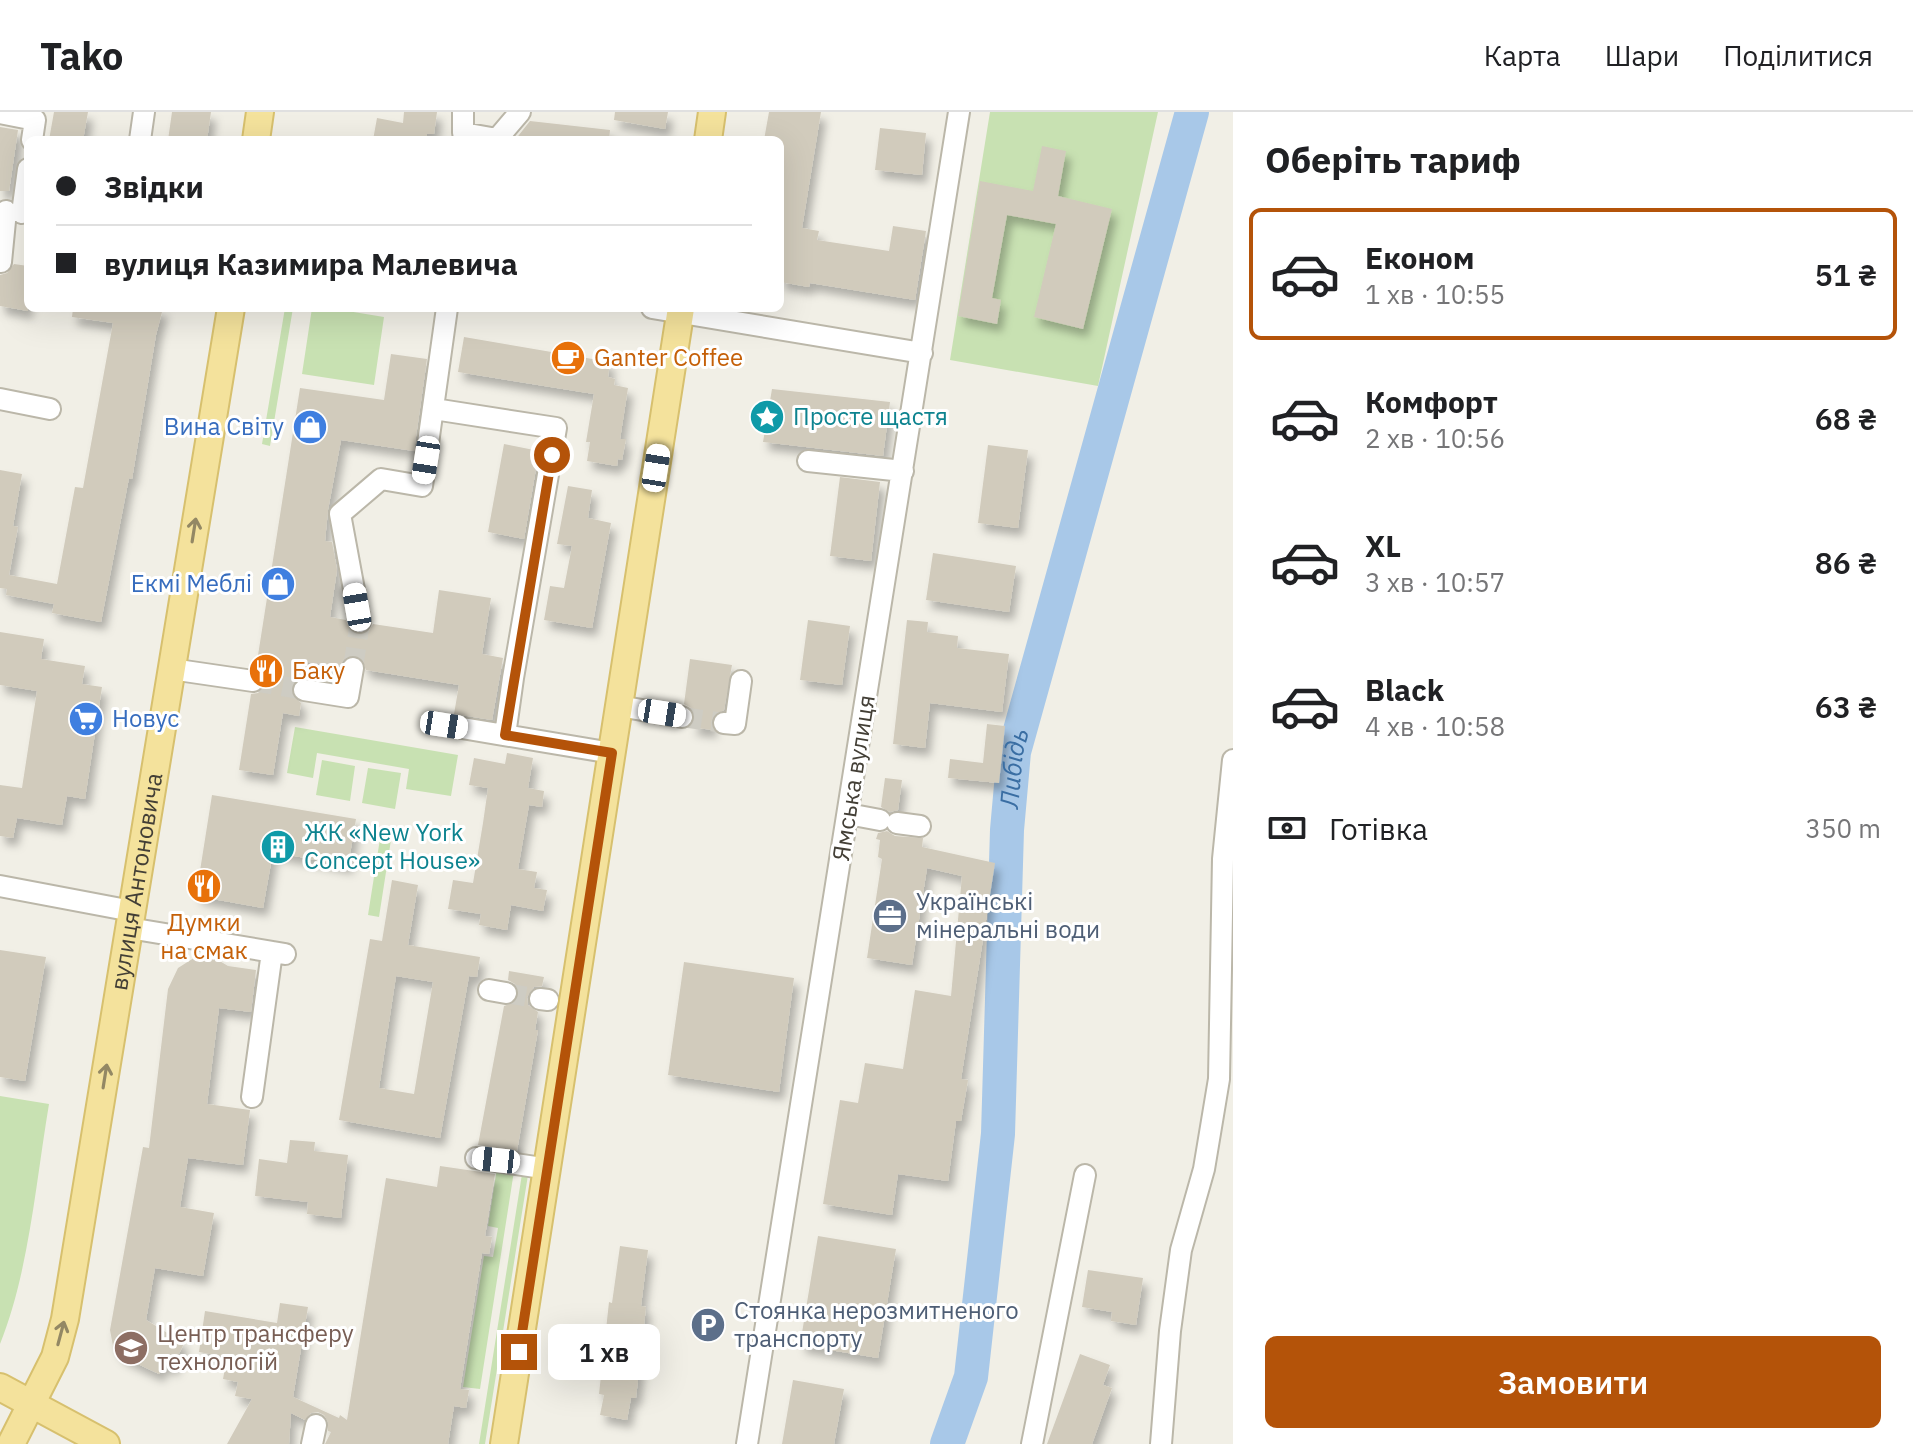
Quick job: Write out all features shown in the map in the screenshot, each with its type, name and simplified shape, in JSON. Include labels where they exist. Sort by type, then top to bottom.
[{"type":"main road","points":[[257,136],[260,112]]},
{"type":"main road","points":[[709,136],[712,112]]},
{"type":"main road","name":"вулиця Антоновича","points":[[11,1444],[55,1357],[65,1319],[230,312]]},
{"type":"main road","points":[[504,1444],[680,312]]},
{"type":"main road","points":[[0,1387],[106,1444]]},
{"type":"street","points":[[141,136],[144,112]]},
{"type":"street","points":[[463,112],[463,133],[480,136]]},
{"type":"street","points":[[500,136],[520,112]]},
{"type":"street","name":"Ямська вулиця","points":[[747,1444],[959,112]]},
{"type":"street","points":[[0,113],[35,120],[33,136]]},
{"type":"street","points":[[1,262],[24,181]]},
{"type":"street","points":[[360,622],[340,514],[381,479],[422,486],[446,312]]},
{"type":"street","points":[[691,312],[922,353]]},
{"type":"street","points":[[0,399],[50,409]]},
{"type":"street","points":[[434,409],[556,428],[520,679],[505,735]]},
{"type":"street","points":[[808,461],[903,471]]},
{"type":"street","points":[[304,690],[348,697],[353,668]]},
{"type":"street","points":[[171,669],[253,681]]},
{"type":"street","points":[[724,723],[735,724],[741,681]]},
{"type":"street","points":[[619,706],[682,717]]},
{"type":"street","points":[[444,725],[612,753]]},
{"type":"street","points":[[1161,1444],[1170,1331],[1181,1250],[1204,1169],[1219,1079],[1223,859],[1233,760]]},
{"type":"street","points":[[848,814],[920,826]]},
{"type":"street","points":[[0,886],[130,920],[278,953],[252,1097]]},
{"type":"street","points":[[476,1158],[549,1169]]},
{"type":"street","points":[[1032,1444],[1085,1175]]},
{"type":"green space","points":[[990,112],[1158,112],[1098,386],[950,360]]},
{"type":"green space","points":[[284,312],[292,312],[270,446],[262,444]]},
{"type":"green space","points":[[311,312],[353,312],[384,317],[374,385],[302,374]]},
{"type":"green space","points":[[295,727],[458,755],[451,796],[406,789],[409,769],[317,753],[313,778],[287,773]]},
{"type":"green space","points":[[322,760],[355,766],[350,801],[316,795]]},
{"type":"green space","points":[[368,768],[401,773],[395,809],[362,803]]},
{"type":"green space","points":[[382,826],[393,827],[379,917],[368,915]]},
{"type":"green space","points":[[0,1096],[49,1104],[25,1257],[0,1344]]},
{"type":"green space","points":[[497,1168],[514,1171],[480,1389],[463,1387],[484,1256],[493,1257],[498,1228],[488,1226]]},
{"type":"green space","points":[[522,1174],[528,1175],[485,1444],[479,1444]]},
{"type":"building","points":[[54,112],[88,112],[84,136],[50,136]]},
{"type":"building","points":[[172,112],[211,112],[208,136],[169,136]]},
{"type":"building","points":[[404,112],[437,112],[434,134],[374,136],[377,118],[403,123]]},
{"type":"building","points":[[615,112],[668,112],[665,129],[614,120]]},
{"type":"building","points":[[769,112],[821,112],[802,228],[819,231],[817,240],[889,251],[893,226],[926,231],[915,300],[810,283],[809,287],[784,283],[784,136],[765,136]]},
{"type":"building","points":[[530,121],[610,130],[609,136],[518,136]]},
{"type":"building","points":[[0,127],[18,130],[9,191],[0,191]]},
{"type":"building","points":[[880,128],[926,133],[922,175],[875,170]]},
{"type":"building","points":[[1042,146],[1066,151],[1058,196],[1112,209],[1083,329],[1034,317],[1056,224],[1007,215],[992,298],[1001,300],[997,324],[958,316],[980,181],[1033,191]]},
{"type":"building","points":[[14,264],[24,265],[24,310],[0,306],[0,275],[7,273]]},
{"type":"building","points":[[73,312],[162,312],[132,479],[129,478],[101,622],[52,613],[54,604],[6,595],[7,589],[0,588],[0,470],[22,474],[13,526],[18,527],[9,575],[57,584],[75,487],[83,488],[113,323],[72,317]]},
{"type":"building","points":[[464,337],[610,362],[608,377],[615,379],[614,385],[628,388],[620,439],[626,439],[622,460],[618,459],[617,466],[587,461],[590,442],[586,442],[594,394],[458,372]]},
{"type":"building","points":[[391,354],[427,359],[414,451],[341,440],[325,541],[332,542],[337,570],[330,617],[346,620],[350,630],[356,634],[368,632],[373,624],[433,633],[439,590],[491,598],[482,654],[503,658],[492,720],[454,714],[459,685],[366,670],[362,659],[354,655],[344,659],[340,666],[308,662],[306,677],[299,678],[291,687],[292,695],[301,703],[299,716],[283,713],[273,775],[239,770],[251,694],[258,693],[266,684],[265,676],[256,668],[300,388],[384,400]]},
{"type":"building","points":[[772,389],[890,402],[883,456],[763,442]]},
{"type":"building","points":[[504,444],[539,451],[524,539],[488,532]]},
{"type":"building","points":[[988,445],[1028,450],[1018,528],[978,523]]},
{"type":"building","points":[[840,477],[880,482],[871,561],[830,556]]},
{"type":"building","points":[[568,486],[592,490],[588,518],[611,523],[592,628],[544,620],[550,586],[564,588],[572,546],[557,544]]},
{"type":"building","points":[[933,553],[1016,566],[1009,612],[926,600]]},
{"type":"building","points":[[808,620],[850,626],[842,685],[800,680]]},
{"type":"building","points":[[907,620],[928,622],[927,632],[958,636],[957,648],[1009,654],[1002,712],[930,703],[925,748],[893,744]]},
{"type":"building","points":[[0,632],[44,639],[41,659],[85,666],[82,684],[102,687],[85,799],[67,796],[62,825],[17,818],[13,838],[0,836],[0,785],[22,788],[37,691],[0,685]]},
{"type":"building","points":[[690,659],[732,665],[724,710],[713,716],[713,730],[690,727],[695,720],[694,713],[684,704]]},
{"type":"building","points":[[987,724],[1005,726],[999,783],[948,778],[950,759],[983,763]]},
{"type":"building","points":[[507,753],[533,758],[528,788],[544,791],[542,807],[529,805],[518,869],[537,872],[534,888],[547,890],[543,911],[511,905],[507,930],[479,925],[481,914],[448,909],[453,880],[473,883],[488,788],[469,785],[474,758],[505,764]]},
{"type":"building","points":[[885,778],[902,780],[898,810],[890,812],[881,807]]},
{"type":"building","name":"ЖК «New York Concept House»","points":[[212,795],[356,819],[348,866],[273,852],[263,908],[196,896]]},
{"type":"building","points":[[887,831],[895,836],[923,838],[922,847],[995,863],[961,1079],[968,1080],[961,1121],[956,1121],[948,1181],[898,1174],[892,1215],[823,1204],[840,1100],[858,1103],[865,1063],[903,1069],[915,990],[951,996],[962,876],[927,868],[912,965],[867,958],[882,859],[878,857],[880,840],[876,839],[878,833]]},
{"type":"building","points":[[392,880],[418,885],[408,945],[480,957],[477,977],[469,976],[440,1138],[339,1120],[370,939],[382,941]],"holes":[[[396,976],[433,982],[414,1094],[379,1088]]]},
{"type":"building","points":[[0,950],[46,957],[25,1081],[0,1077]]},
{"type":"building","points":[[197,956],[218,960],[228,966],[256,970],[251,1012],[219,1008],[207,1104],[250,1110],[243,1165],[188,1158],[180,1207],[214,1213],[203,1276],[155,1268],[146,1320],[184,1343],[172,1369],[165,1363],[159,1374],[121,1356],[113,1346],[110,1330],[143,1147],[149,1148],[168,989],[178,968]]},
{"type":"building","points":[[684,962],[794,978],[779,1092],[668,1075]]},
{"type":"building","points":[[509,971],[544,977],[542,986],[534,987],[527,997],[528,1005],[538,1012],[535,1030],[538,1030],[517,1151],[478,1145],[504,1006],[515,1002],[519,994],[515,984],[508,980]]},
{"type":"building","points":[[290,1140],[315,1142],[314,1151],[348,1155],[341,1218],[307,1214],[308,1202],[255,1196],[259,1159],[287,1163]]},
{"type":"building","points":[[440,1166],[495,1174],[485,1236],[492,1237],[489,1254],[482,1253],[460,1389],[469,1390],[466,1408],[454,1406],[448,1444],[325,1444],[331,1432],[324,1415],[318,1412],[311,1413],[305,1420],[291,1413],[289,1444],[227,1444],[252,1399],[235,1396],[238,1382],[223,1379],[227,1357],[199,1352],[205,1311],[277,1323],[280,1303],[308,1307],[293,1397],[347,1420],[386,1178],[437,1187]]},
{"type":"building","points":[[818,1236],[896,1249],[878,1358],[800,1345]]},
{"type":"building","points":[[620,1246],[648,1250],[641,1306],[646,1307],[636,1398],[631,1398],[627,1420],[600,1415],[604,1395],[599,1394],[609,1302],[612,1303]]},
{"type":"building","points":[[1088,1270],[1143,1278],[1136,1325],[1111,1321],[1112,1312],[1082,1307]]},
{"type":"building","points":[[1080,1354],[1110,1365],[1103,1385],[1112,1388],[1092,1444],[1047,1444]]},
{"type":"building","points":[[793,1380],[844,1389],[834,1444],[782,1444]]},
{"type":"waterway","name":"Либідь","points":[[947,1444],[971,1377],[998,1134],[1007,830],[1014,752],[1192,112]]},
{"type":"tunnel","points":[[353,668],[360,622]]},
{"type":"tunnel","points":[[253,681],[304,690]]},
{"type":"tunnel","points":[[682,717],[724,723]]},
{"type":"tunnel","points":[[506,993],[540,999]]},
{"type":"place","name":"Ganter Coffee","points":[[568,358]]},
{"type":"place","name":"Просте щастя","points":[[767,417]]},
{"type":"place","name":"Вина Світу","points":[[310,427]]},
{"type":"place","name":"Екмі Меблі","points":[[278,584]]},
{"type":"place","name":"Баку","points":[[266,671]]},
{"type":"place","name":"Новус","points":[[86,719]]},
{"type":"place","name":"ЖК «New York Concept House»","points":[[278,847]]},
{"type":"place","name":"Думки на смак","points":[[204,886]]},
{"type":"place","name":"Українські мінеральні води","points":[[890,916]]},
{"type":"place","name":"Стоянка нерозмитненого транспорту","points":[[708,1325]]},
{"type":"place","name":"Центр трансферу технологій","points":[[131,1348]]},
{"type":"route","points":[[519,1352],[612,753],[505,735],[552,455]]}]
